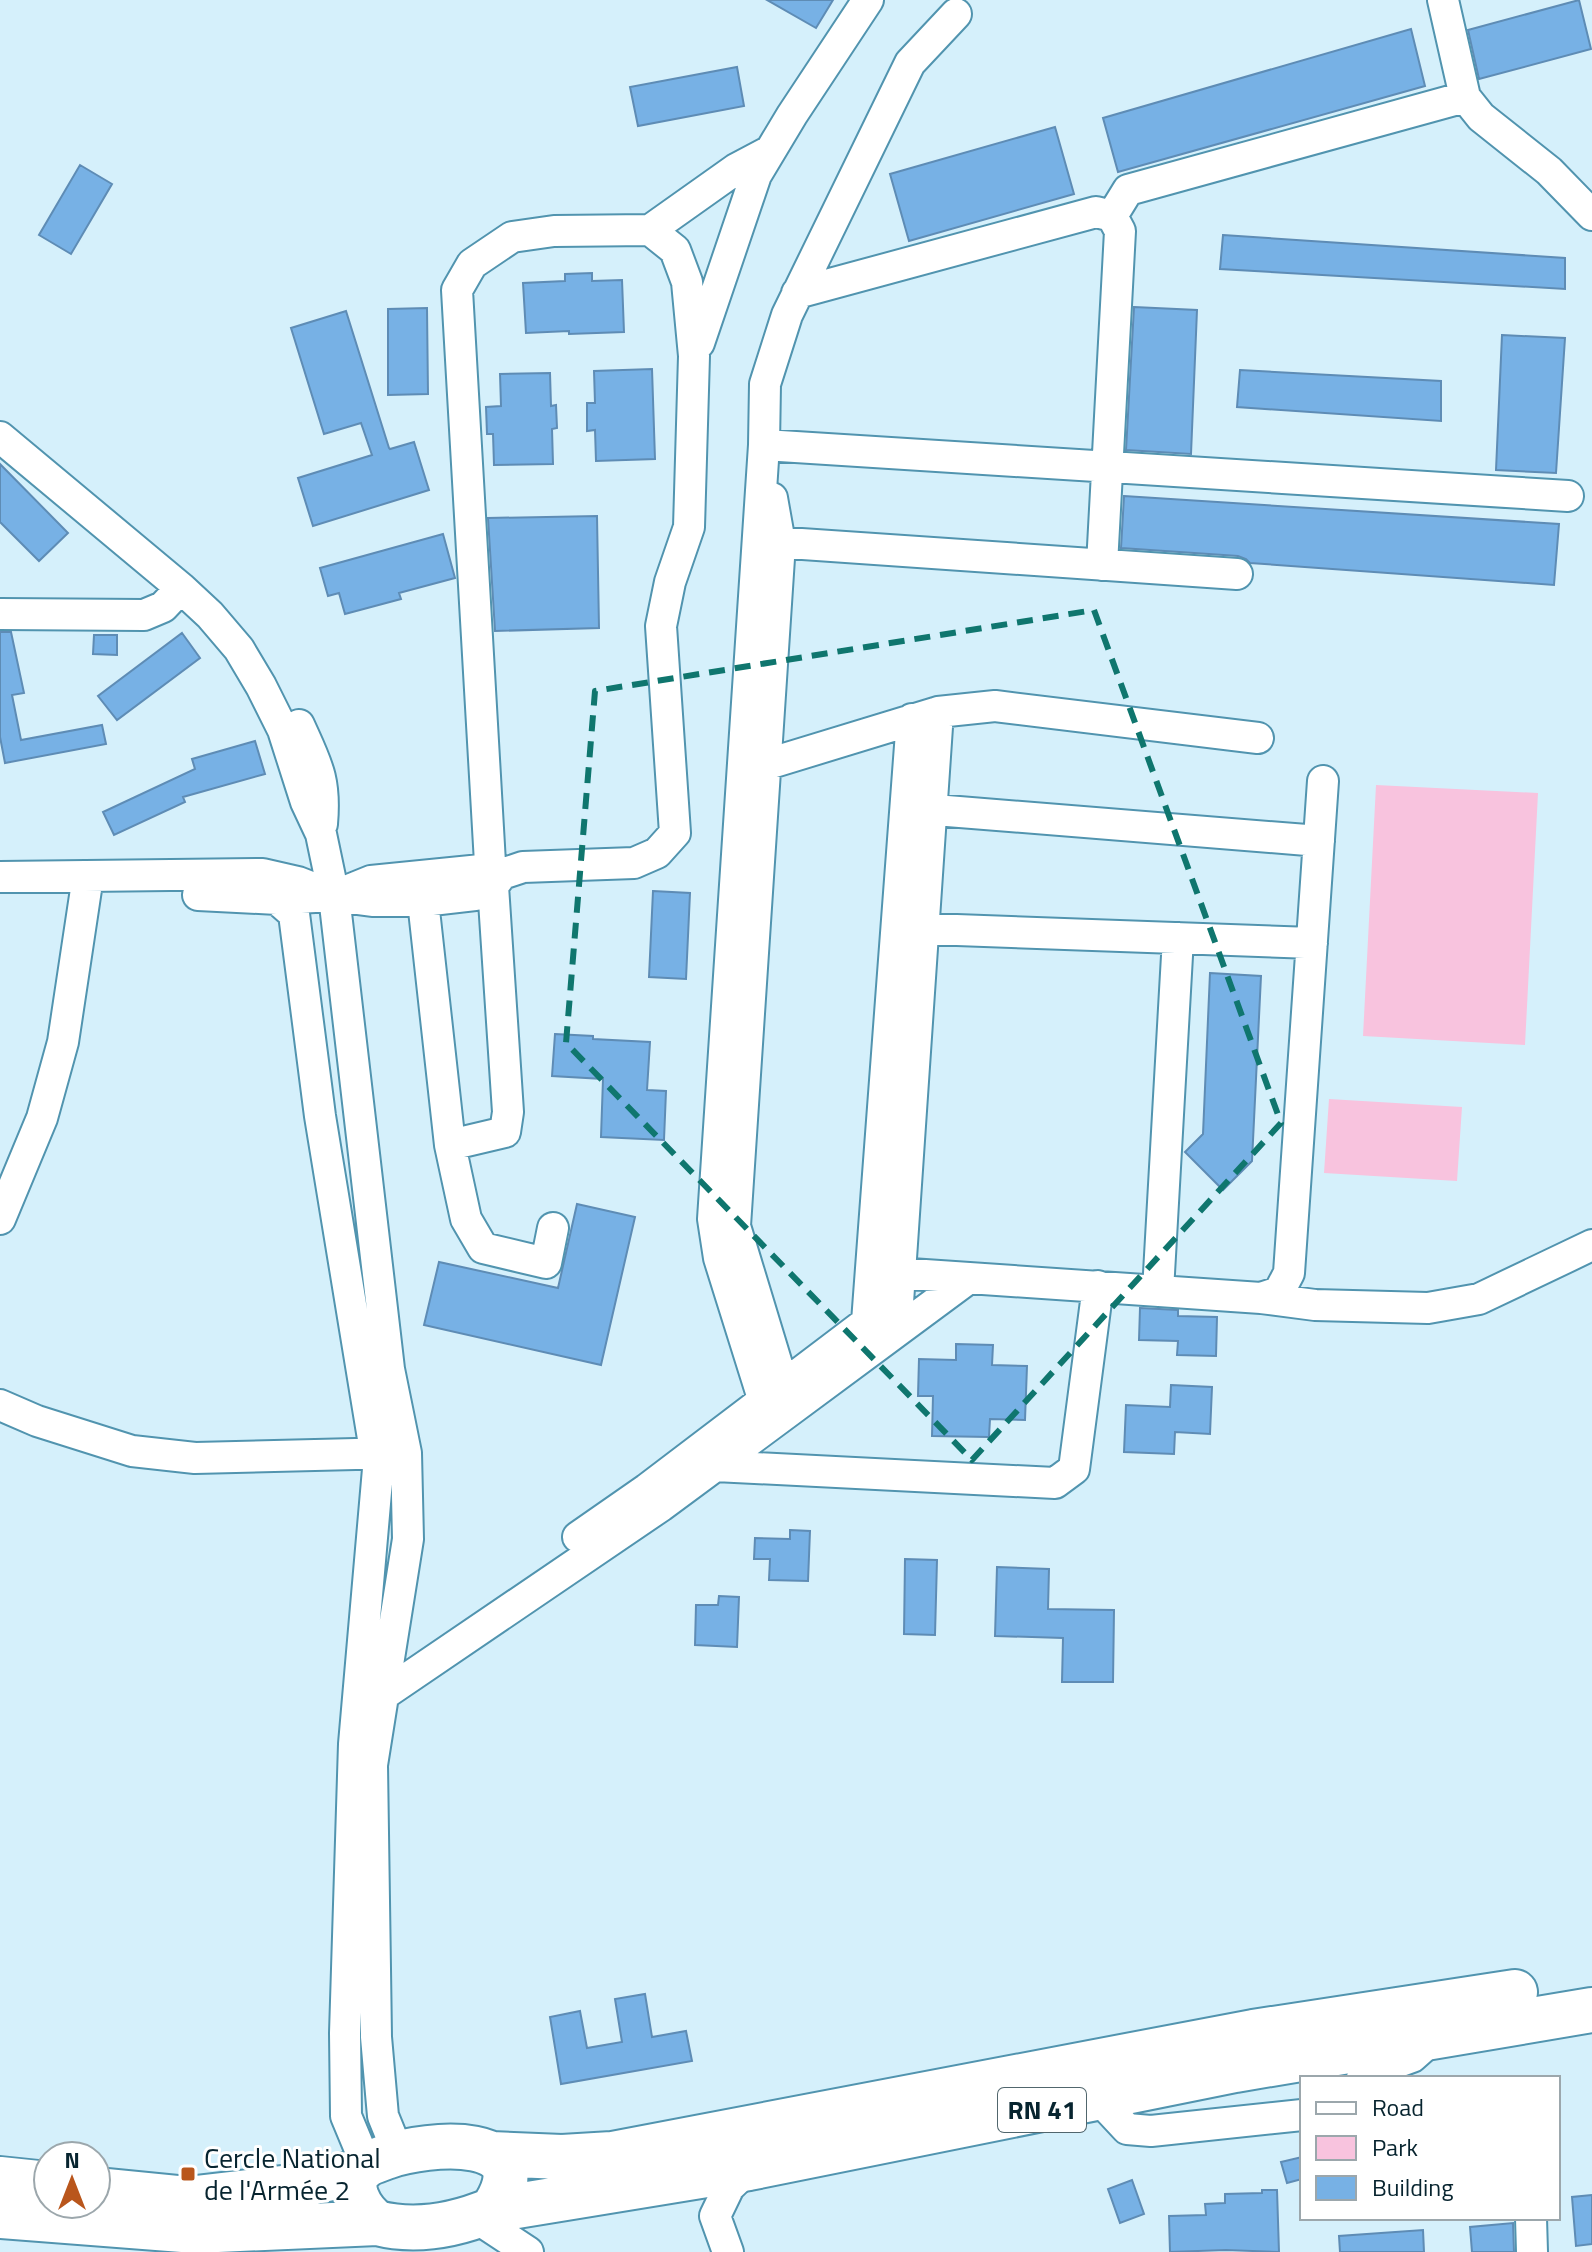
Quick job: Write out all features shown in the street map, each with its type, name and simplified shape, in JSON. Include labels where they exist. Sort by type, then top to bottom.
[{"type":"highway","name":"RN 41","points":[[491,2154],[562,2157],[612,2154],[1253,2032],[1592,1979]]},
{"type":"highway","name":"RN 41","points":[[468,2226],[1235,2070],[1592,2010]]},
{"type":"highway","points":[[0,2216],[195,2231],[398,2235],[468,2226],[503,2190],[505,2176],[502,2165],[491,2154],[478,2148],[431,2147],[291,2187],[187,2199],[112,2192]]},
{"type":"highway","points":[[374,2163],[355,2193],[358,2204],[366,2215],[398,2235]]},
{"type":"highway","points":[[0,2179],[32,2182]]},
{"type":"lane","points":[[694,356],[756,175],[868,0]]},
{"type":"lane","points":[[1443,0],[1465,97],[1481,117],[1549,171],[1592,215]]},
{"type":"lane","points":[[777,1405],[735,1226],[754,768],[768,542],[765,384],[787,315],[910,63],[956,14]]},
{"type":"lane","points":[[1112,216],[1128,190],[1465,97]]},
{"type":"lane","points":[[450,1145],[505,1132],[508,1112],[457,290],[472,264],[512,237],[554,231],[650,230],[736,169],[770,151]]},
{"type":"lane","points":[[797,293],[1096,212],[1112,216],[1120,231],[1102,565]]},
{"type":"lane","points":[[0,894],[263,874],[298,882],[334,896],[371,881],[481,870],[495,874],[523,867],[634,863],[657,853],[675,833],[661,626],[670,582],[689,527],[694,356],[687,282],[675,250],[650,230]]},
{"type":"lane","points":[[0,417],[212,590],[252,641],[295,716],[321,776],[324,800],[321,834]]},
{"type":"lane","points":[[0,437],[181,588],[210,615],[239,649],[283,730],[306,802],[321,834],[334,896],[389,1369],[391,1453],[378,1469],[376,1691],[372,1765],[376,2037],[383,2116],[374,2163]]},
{"type":"lane","points":[[764,445],[1568,496]]},
{"type":"lane","points":[[768,542],[1237,574]]},
{"type":"lane","points":[[0,614],[144,615],[163,607],[181,588]]},
{"type":"lane","points":[[754,768],[925,716],[995,706],[1258,738]]},
{"type":"lane","points":[[896,1332],[885,1273],[925,716]]},
{"type":"lane","points":[[1261,1298],[1279,1292],[1289,1273],[1323,781]]},
{"type":"lane","points":[[918,809],[1319,841]]},
{"type":"lane","points":[[0,877],[277,899],[334,896],[372,901],[423,901],[475,895],[495,874]]},
{"type":"lane","points":[[0,1219],[42,1118],[63,1042],[87,885]]},
{"type":"lane","points":[[277,899],[294,914],[320,1116],[408,1539],[376,1691]]},
{"type":"lane","points":[[423,901],[450,1145],[466,1219],[483,1248],[546,1263],[553,1228]]},
{"type":"lane","points":[[910,928],[1312,943]]},
{"type":"lane","points":[[1158,1291],[1178,938]]},
{"type":"lane","points":[[885,1273],[1261,1298],[1315,1305],[1428,1308],[1479,1299],[1592,1245]]},
{"type":"lane","points":[[376,1691],[661,1506],[715,1466],[867,1322],[885,1273]]},
{"type":"lane","points":[[376,1691],[647,1489],[896,1332],[969,1278]]},
{"type":"lane","points":[[715,1466],[1055,1483],[1074,1469],[1098,1286]]},
{"type":"lane","points":[[867,1322],[896,1332]]},
{"type":"lane","points":[[0,1405],[37,1421],[132,1451],[195,1458],[391,1453]]},
{"type":"lane","points":[[1364,2076],[1412,2057],[1434,2037]]},
{"type":"lane","points":[[1099,2099],[1127,2129],[1151,2131],[1300,2115]]},
{"type":"lane","points":[[728,2252],[715,2216],[729,2187],[749,2168]]},
{"type":"lane","points":[[1531,2220],[1532,2252]]},
{"type":"lane","points":[[468,2226],[528,2252]]},
{"type":"highlighted area","points":[[1094,610],[1281,1123],[972,1460],[566,1043],[595,691]]},
{"type":"green space","points":[[1376,785],[1538,793],[1525,1045],[1363,1036]]},
{"type":"green space","points":[[1329,1099],[1462,1107],[1457,1181],[1324,1173]]},
{"type":"building","points":[[767,0],[833,0],[816,28]]},
{"type":"building","points":[[1579,0],[1591,49],[1479,79],[1468,30]]},
{"type":"building","points":[[1411,29],[1425,86],[1118,172],[1103,118]]},
{"type":"building","points":[[737,67],[744,106],[638,126],[630,87]]},
{"type":"building","points":[[1055,127],[1074,194],[909,241],[890,174]]},
{"type":"building","points":[[80,165],[112,184],[71,254],[39,235]]},
{"type":"building","points":[[1223,235],[1565,258],[1565,289],[1220,269]]},
{"type":"building","points":[[592,273],[592,281],[622,280],[624,332],[526,333],[523,283],[565,281],[565,274]]},
{"type":"building","points":[[1134,307],[1197,310],[1191,454],[1126,450]]},
{"type":"building","points":[[427,308],[428,394],[388,395],[388,309]]},
{"type":"building","points":[[346,311],[389,448],[414,442],[429,490],[313,526],[298,478],[372,455],[361,423],[324,434],[291,328]]},
{"type":"building","points":[[1502,335],[1565,338],[1556,473],[1496,470]]},
{"type":"building","points":[[652,369],[655,459],[596,461],[595,430],[587,431],[587,403],[595,403],[594,371]]},
{"type":"building","points":[[1240,370],[1441,381],[1441,421],[1237,407]]},
{"type":"building","points":[[550,373],[551,406],[556,405],[557,428],[552,429],[553,464],[494,465],[493,434],[487,434],[486,407],[501,406],[500,374]]},
{"type":"building","points":[[0,464],[68,533],[39,561],[0,522]]},
{"type":"building","points":[[1124,496],[1559,524],[1554,585],[1250,563],[1238,556],[1121,548]]},
{"type":"building","points":[[597,516],[599,628],[495,631],[488,518]]},
{"type":"building","points":[[443,534],[455,578],[399,593],[401,599],[345,614],[339,593],[328,596],[320,568]]},
{"type":"building","points":[[0,632],[11,632],[24,693],[12,695],[21,740],[102,725],[106,744],[5,763],[0,737]]},
{"type":"building","points":[[182,633],[200,658],[117,720],[98,696]]},
{"type":"building","points":[[94,635],[117,635],[117,655],[93,654]]},
{"type":"building","points":[[255,741],[265,774],[183,797],[185,802],[114,835],[103,812],[195,769],[192,759]]},
{"type":"building","points":[[653,891],[690,893],[686,979],[649,977]]},
{"type":"building","points":[[1210,973],[1261,976],[1252,1161],[1223,1190],[1185,1152],[1203,1134]]},
{"type":"building","points":[[555,1034],[650,1042],[647,1090],[666,1091],[664,1140],[601,1137],[603,1079],[552,1076]]},
{"type":"building","points":[[577,1204],[635,1217],[601,1365],[424,1325],[439,1262],[558,1288]]},
{"type":"building","points":[[1140,1308],[1178,1310],[1178,1316],[1217,1317],[1216,1356],[1177,1355],[1178,1341],[1139,1340]]},
{"type":"building","points":[[956,1344],[993,1345],[992,1365],[1027,1366],[1025,1420],[990,1419],[989,1437],[932,1436],[933,1396],[918,1396],[919,1359],[956,1360]]},
{"type":"building","points":[[1171,1385],[1212,1387],[1210,1434],[1175,1432],[1174,1454],[1124,1452],[1126,1405],[1170,1407]]},
{"type":"building","points":[[790,1530],[810,1531],[808,1581],[769,1580],[770,1559],[754,1559],[755,1538],[790,1539]]},
{"type":"building","points":[[905,1559],[937,1560],[935,1635],[904,1634]]},
{"type":"building","points":[[997,1567],[1049,1569],[1048,1609],[1114,1610],[1113,1682],[1062,1682],[1063,1638],[995,1636]]},
{"type":"building","points":[[719,1596],[739,1597],[737,1647],[695,1645],[696,1605],[718,1605]]},
{"type":"building","points":[[645,1994],[652,2037],[686,2031],[692,2061],[561,2084],[550,2017],[580,2011],[587,2048],[622,2042],[615,1999]]},
{"type":"building","points":[[1300,2157],[1300,2180],[1287,2183],[1281,2162]]},
{"type":"building","points":[[1132,2180],[1144,2214],[1120,2223],[1108,2189]]},
{"type":"building","points":[[1262,2190],[1277,2190],[1279,2252],[1170,2252],[1169,2216],[1206,2215],[1205,2204],[1225,2203],[1225,2194],[1262,2193]]},
{"type":"building","points":[[1592,2195],[1592,2244],[1576,2246],[1572,2197]]},
{"type":"building","points":[[1513,2223],[1514,2252],[1472,2252],[1470,2227]]},
{"type":"building","points":[[1423,2230],[1424,2252],[1340,2252],[1339,2236]]},
{"type":"place","name":"Cercle National de l'Armée 2","points":[[188,2174]]}]
